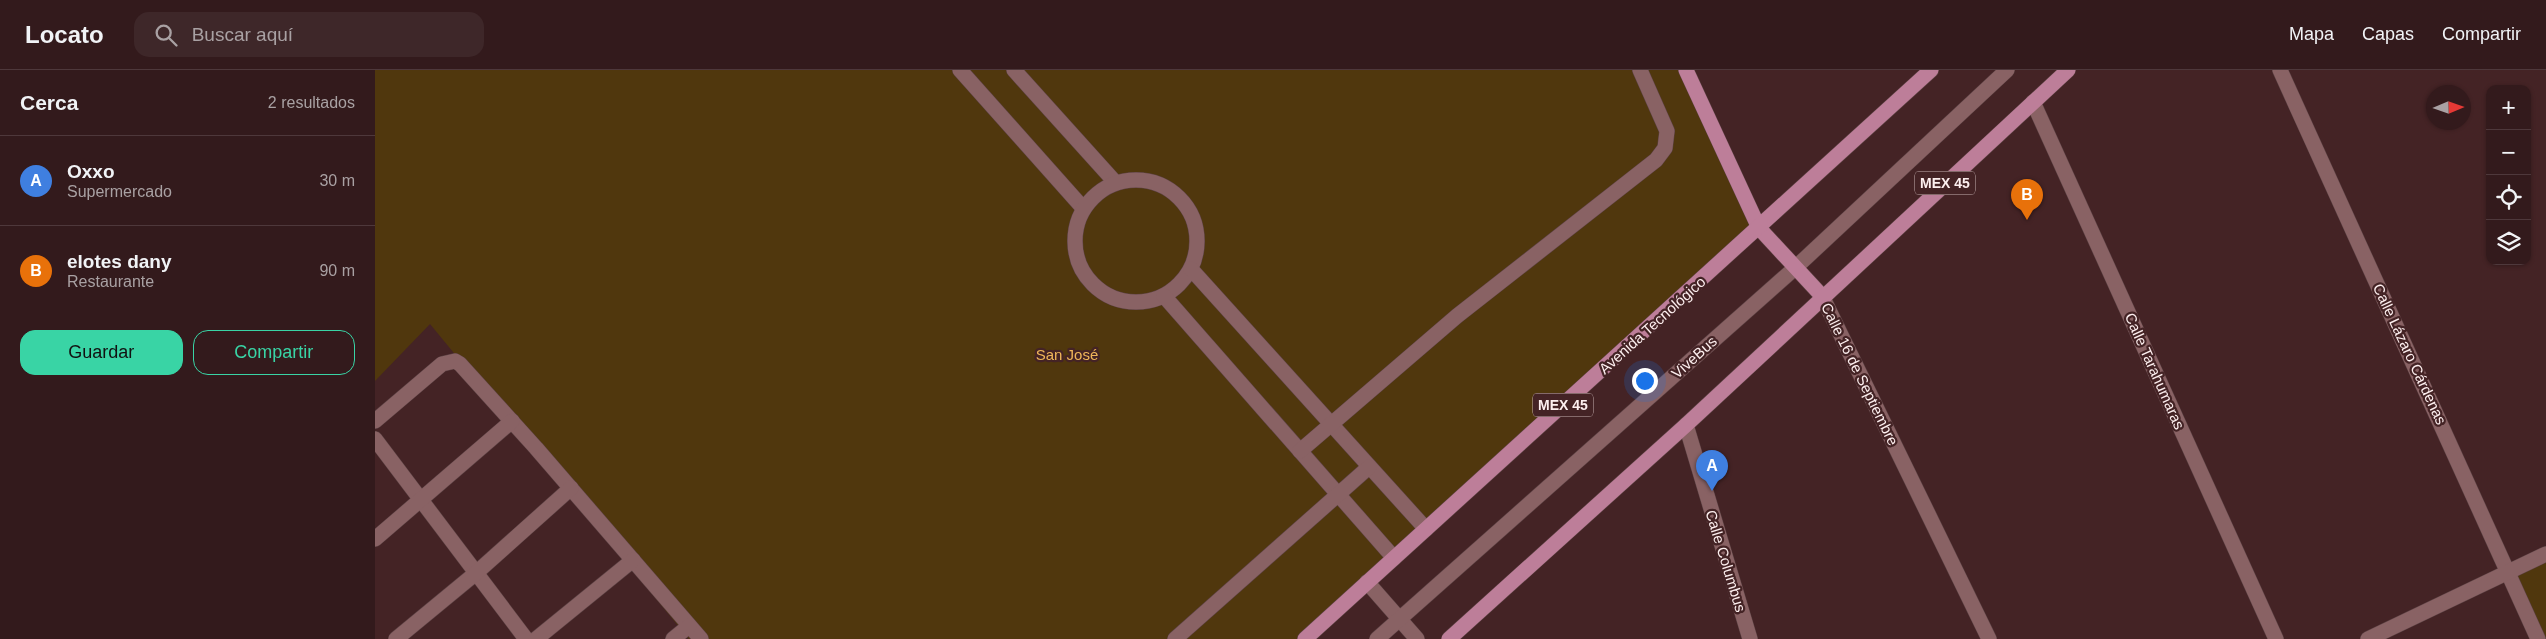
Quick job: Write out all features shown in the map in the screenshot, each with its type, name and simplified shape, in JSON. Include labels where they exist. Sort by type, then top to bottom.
[{"type":"main road","name":"Calle 16 de Septiembre","points":[[1686,70],[1759,228],[1822,296]]},
{"type":"main road","name":"Avenida Tecnológico","points":[[1305,639],[1931,70]]},
{"type":"main road","name":"MEX 45","points":[[1449,639],[1686,425],[1822,296],[2068,70]]},
{"type":"street","points":[[960,70],[1083,208]]},
{"type":"street","points":[[1014,70],[1115,182]]},
{"type":"street","points":[[1301,452],[1457,316],[1656,160],[1665,148],[1667,131],[1640,70]]},
{"type":"street","name":"ViveBus","points":[[1377,639],[1795,268],[2007,70]]},
{"type":"street","name":"Calle Lázaro Cárdenas","points":[[2280,70],[2538,639]]},
{"type":"street","name":"Calle Tarahumaras","points":[[2033,102],[2275,639]]},
{"type":"street","points":[[1139,179],[1162,185],[1182,200],[1194,221],[1197,246],[1191,269],[1164,296],[1138,303],[1112,298],[1090,283],[1076,260],[1074,233],[1083,208],[1115,182],[1139,179]]},
{"type":"street","points":[[1191,269],[1330,426],[1426,529]]},
{"type":"street","points":[[1164,296],[1394,558]]},
{"type":"street","name":"Calle 16 de Septiembre","points":[[1822,296],[1989,639]]},
{"type":"street","points":[[375,421],[442,364],[455,361],[512,421],[701,639]]},
{"type":"street","points":[[375,539],[512,421]]},
{"type":"street","name":"Calle Columbus","points":[[1686,425],[1750,639]]},
{"type":"street","points":[[375,439],[526,639]]},
{"type":"street","points":[[1175,639],[1369,467]]},
{"type":"street","points":[[396,639],[476,574],[571,488]]},
{"type":"street","points":[[2368,639],[2546,554]]},
{"type":"street","points":[[536,639],[633,560]]},
{"type":"street","points":[[1367,582],[1417,639]]},
{"type":"street","points":[[673,639],[689,626]]},
{"type":"green space","name":"San José","points":[[375,70],[1688,70],[1759,228],[1306,639],[689,639],[430,324],[375,381]]},
{"type":"green space","points":[[2546,554],[2546,639],[2538,639],[2509,572]]},
{"type":"place","name":"elotes dany","points":[[2027,220]]},
{"type":"place","name":"Oxxo","points":[[1712,491]]}]
